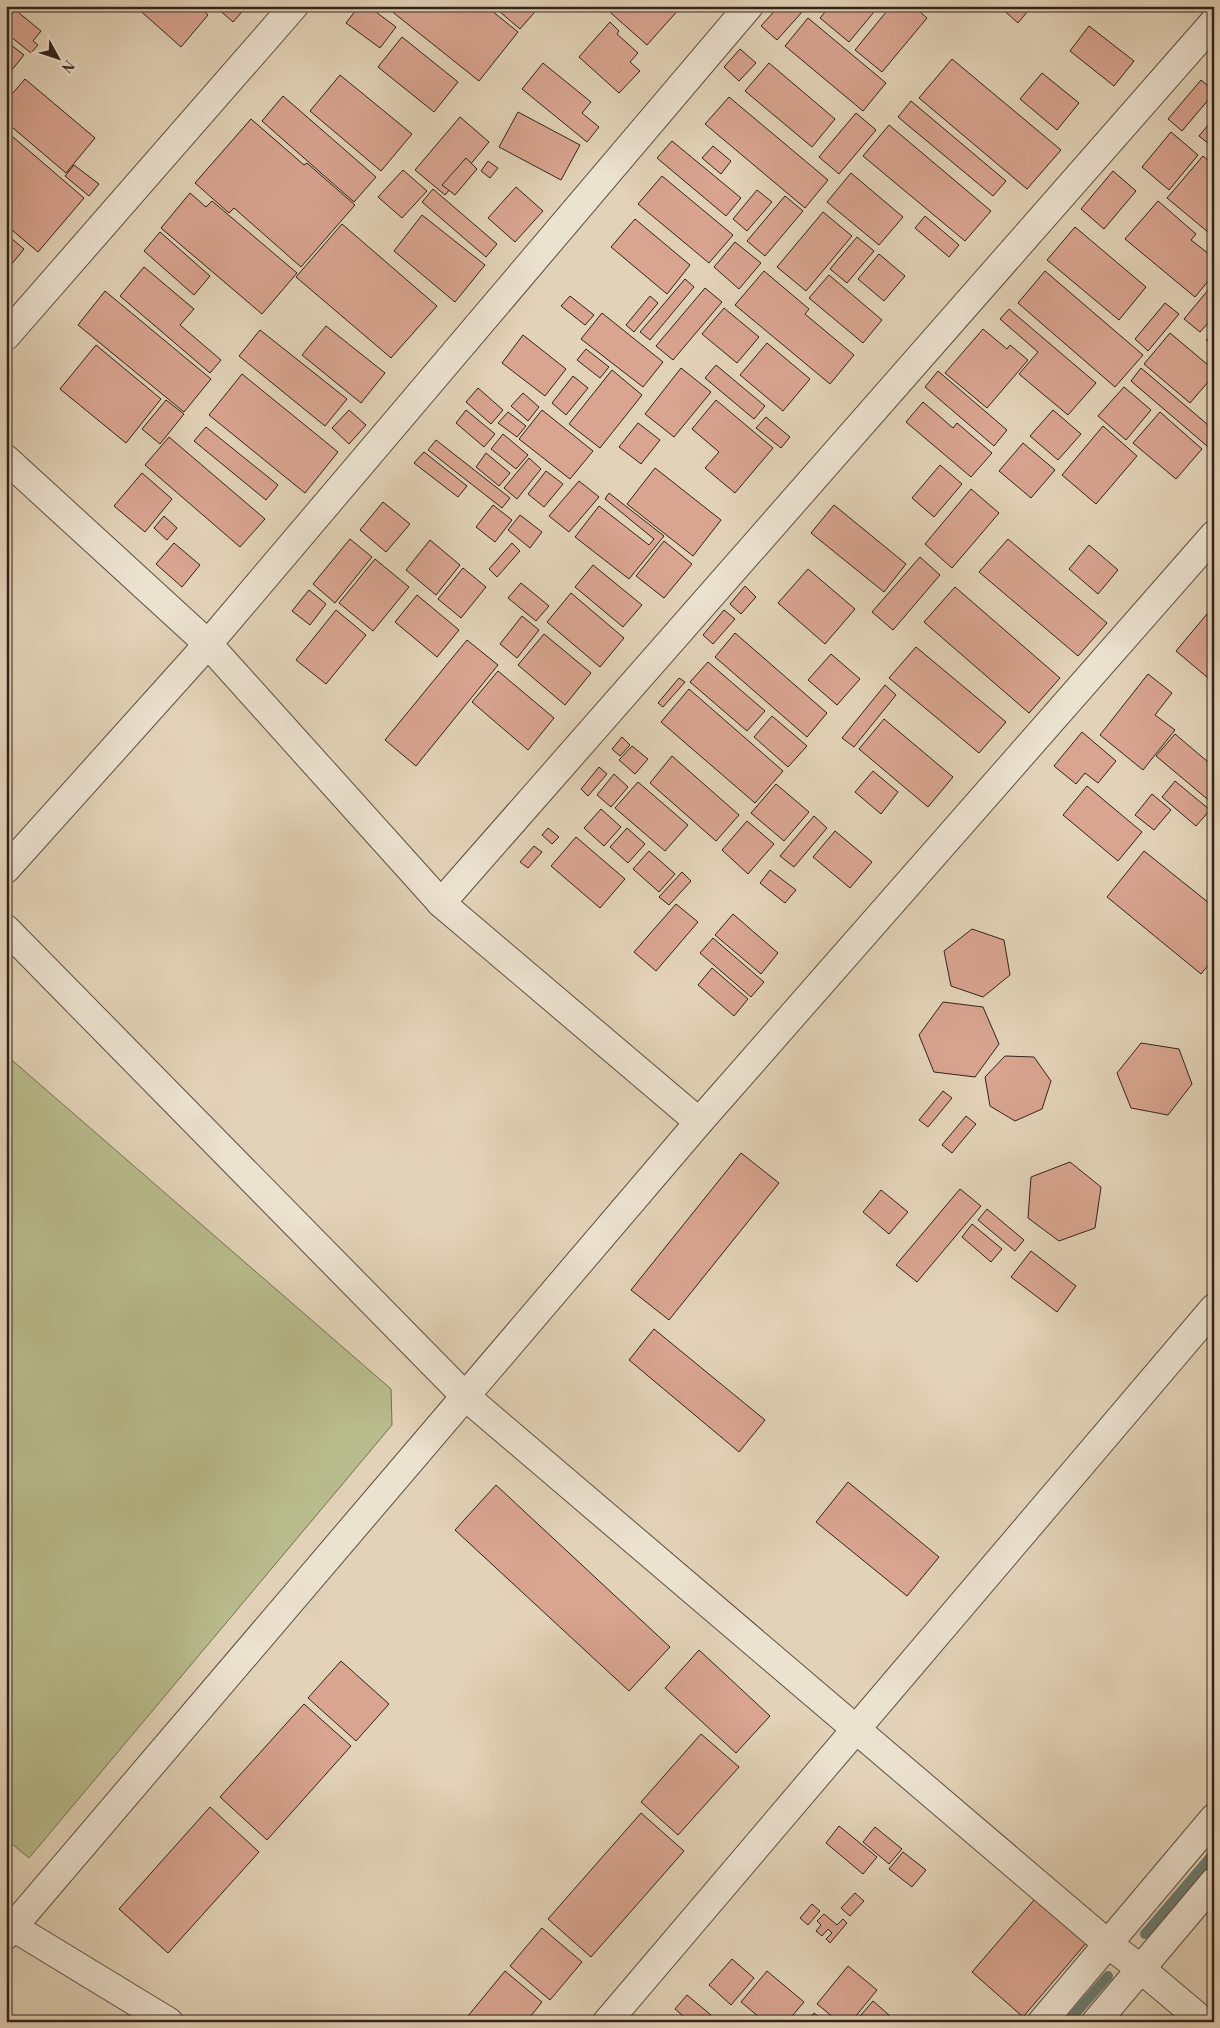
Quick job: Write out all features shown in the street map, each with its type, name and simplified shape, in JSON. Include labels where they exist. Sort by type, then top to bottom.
[{"type":"street","points":[[6,336],[294,6]]},
{"type":"street","points":[[6,869],[208,644],[749,6]]},
{"type":"street","points":[[441,903],[1214,22]]},
{"type":"street","points":[[6,459],[208,644],[441,903],[699,1122]]},
{"type":"street","points":[[169,2022],[9,1927],[699,1122],[1214,535]]},
{"type":"street","points":[[6,929],[465,1396],[1108,1944],[1204,2022]]},
{"type":"street","points":[[607,2022],[1214,1308]]},
{"type":"street","points":[[1042,2022],[1214,1818]]},
{"type":"street","points":[[1096,2022],[1214,1882]]},
{"type":"green space","points":[[6,1055],[391,1389],[392,1425],[29,1858],[6,1839]]},
{"type":"building","points":[[135,6],[198,6],[208,15],[181,47]]},
{"type":"building","points":[[215,6],[247,6],[233,22]]},
{"type":"building","points":[[359,6],[368,6],[396,27],[380,48],[346,23]]},
{"type":"building","points":[[385,6],[486,6],[518,32],[479,81]]},
{"type":"building","points":[[493,6],[540,6],[520,29]]},
{"type":"building","points":[[603,6],[678,6],[680,8],[647,45]]},
{"type":"building","points":[[779,6],[798,6],[803,11],[777,40],[761,26]]},
{"type":"building","points":[[830,6],[879,6],[849,42],[820,18]]},
{"type":"building","points":[[891,6],[913,6],[927,18],[882,72],[855,50]]},
{"type":"building","points":[[999,6],[1032,6],[1018,23]]},
{"type":"building","points":[[13,8],[41,31],[33,41],[38,45],[31,53],[6,33],[6,16]]},
{"type":"building","points":[[808,18],[886,83],[863,111],[785,46]]},
{"type":"building","points":[[610,22],[619,31],[617,34],[638,53],[630,62],[640,71],[619,93],[579,57]]},
{"type":"building","points":[[1089,26],[1134,61],[1114,86],[1070,51]]},
{"type":"building","points":[[402,37],[458,82],[434,112],[378,67]]},
{"type":"building","points":[[6,41],[24,55],[6,77]]},
{"type":"building","points":[[740,49],[756,63],[739,81],[724,67]]},
{"type":"building","points":[[952,59],[1061,150],[1027,189],[919,98]]},
{"type":"building","points":[[543,63],[591,102],[582,113],[599,127],[587,142],[522,89]]},
{"type":"building","points":[[769,63],[835,119],[812,147],[745,91]]},
{"type":"building","points":[[1042,73],[1079,103],[1057,130],[1020,99]]},
{"type":"building","points":[[340,75],[412,134],[381,171],[310,111]]},
{"type":"building","points":[[25,79],[95,138],[66,173],[6,122],[6,101]]},
{"type":"building","points":[[1201,80],[1214,93],[1182,131],[1168,119]]},
{"type":"building","points":[[283,96],[376,177],[354,202],[262,121]]},
{"type":"building","points":[[729,97],[828,180],[805,208],[705,124]]},
{"type":"building","points":[[911,101],[1006,181],[993,196],[898,117]]},
{"type":"building","points":[[518,112],[580,145],[561,180],[499,147]]},
{"type":"building","points":[[856,113],[876,130],[839,174],[819,157]]},
{"type":"building","points":[[460,117],[489,142],[445,195],[415,170]]},
{"type":"building","points":[[1214,118],[1214,148],[1199,136]]},
{"type":"building","points":[[251,119],[304,165],[307,163],[355,205],[301,267],[234,208],[229,213],[195,183]]},
{"type":"building","points":[[889,125],[991,211],[965,241],[863,156]]},
{"type":"building","points":[[6,131],[84,198],[38,252],[6,225]]},
{"type":"building","points":[[1171,132],[1198,155],[1169,190],[1142,167]]},
{"type":"building","points":[[672,141],[741,198],[726,216],[657,158]]},
{"type":"building","points":[[713,146],[731,161],[721,174],[702,158]]},
{"type":"building","points":[[1203,156],[1214,165],[1214,237],[1167,198]]},
{"type":"building","points":[[466,158],[477,169],[455,195],[442,185]]},
{"type":"building","points":[[488,161],[498,168],[490,178],[481,171]]},
{"type":"building","points":[[74,165],[99,184],[89,196],[65,176]]},
{"type":"building","points":[[403,170],[427,191],[402,218],[378,197]]},
{"type":"building","points":[[1113,171],[1136,191],[1104,229],[1081,209]]},
{"type":"building","points":[[851,173],[903,217],[879,245],[827,202]]},
{"type":"building","points":[[662,176],[733,235],[709,263],[638,204]]},
{"type":"building","points":[[516,187],[543,211],[515,242],[488,218]]},
{"type":"building","points":[[433,189],[497,244],[486,257],[422,202]]},
{"type":"building","points":[[757,190],[772,202],[747,231],[733,219]]},
{"type":"building","points":[[190,193],[206,207],[212,201],[297,273],[262,314],[161,228]]},
{"type":"building","points":[[785,196],[803,211],[765,256],[747,241]]},
{"type":"building","points":[[1158,201],[1196,234],[1191,240],[1214,258],[1214,274],[1195,297],[1125,239]]},
{"type":"building","points":[[823,212],[852,236],[806,291],[777,267]]},
{"type":"building","points":[[422,215],[485,265],[455,302],[394,251]]},
{"type":"building","points":[[925,216],[959,245],[949,257],[915,228]]},
{"type":"building","points":[[635,219],[690,265],[667,294],[611,247]]},
{"type":"building","points":[[342,224],[437,306],[391,358],[296,277]]},
{"type":"building","points":[[1075,227],[1146,287],[1119,320],[1047,260]]},
{"type":"building","points":[[160,232],[210,276],[194,295],[144,251]]},
{"type":"building","points":[[6,234],[24,249],[6,271]]},
{"type":"building","points":[[857,237],[874,251],[847,283],[830,269]]},
{"type":"building","points":[[735,242],[761,263],[739,289],[714,267]]},
{"type":"building","points":[[879,254],[905,276],[884,301],[858,279]]},
{"type":"building","points":[[144,267],[194,309],[180,325],[221,360],[210,373],[120,296]]},
{"type":"building","points":[[764,271],[809,309],[805,314],[854,355],[830,384],[735,305]]},
{"type":"building","points":[[1045,271],[1143,355],[1115,387],[1018,303]]},
{"type":"building","points":[[829,275],[882,320],[863,343],[809,298]]},
{"type":"building","points":[[685,279],[694,287],[650,340],[640,332]]},
{"type":"building","points":[[1214,283],[1214,316],[1200,332],[1184,319]]},
{"type":"building","points":[[705,288],[722,302],[673,360],[656,346]]},
{"type":"building","points":[[105,291],[211,379],[184,412],[78,325]]},
{"type":"building","points":[[570,296],[594,315],[585,325],[561,306]]},
{"type":"building","points":[[650,296],[658,303],[634,332],[626,325]]},
{"type":"building","points":[[1165,303],[1179,314],[1148,351],[1135,339]]},
{"type":"building","points":[[724,308],[759,337],[737,363],[702,334]]},
{"type":"building","points":[[1009,309],[1096,383],[1068,415],[1019,374],[1038,352],[1000,319]]},
{"type":"building","points":[[602,313],[663,362],[643,387],[581,339]]},
{"type":"building","points":[[326,326],[385,373],[361,403],[302,355]]},
{"type":"building","points":[[983,329],[1007,349],[1010,345],[1028,360],[987,408],[945,373]]},
{"type":"building","points":[[260,330],[347,399],[325,426],[239,356]]},
{"type":"building","points":[[1214,331],[1214,346],[1206,340]]},
{"type":"building","points":[[1170,333],[1214,370],[1214,375],[1190,403],[1144,364]]},
{"type":"building","points":[[523,335],[566,369],[545,396],[502,363]]},
{"type":"building","points":[[767,343],[810,379],[783,411],[740,375]]},
{"type":"building","points":[[96,345],[161,399],[126,443],[60,389]]},
{"type":"building","points":[[586,349],[609,367],[600,378],[577,360]]},
{"type":"building","points":[[716,365],[765,406],[754,419],[705,378]]},
{"type":"building","points":[[681,368],[711,392],[674,437],[645,414]]},
{"type":"building","points":[[1141,368],[1214,430],[1214,452],[1131,381]]},
{"type":"building","points":[[612,370],[642,395],[600,448],[569,424]]},
{"type":"building","points":[[938,371],[1007,430],[994,446],[925,387]]},
{"type":"building","points":[[242,374],[338,452],[305,493],[209,415]]},
{"type":"building","points":[[573,376],[588,388],[566,415],[552,403]]},
{"type":"building","points":[[1124,387],[1151,410],[1126,440],[1098,416]]},
{"type":"building","points":[[478,388],[503,410],[491,424],[466,402]]},
{"type":"building","points":[[523,393],[539,407],[528,421],[511,406]]},
{"type":"building","points":[[166,400],[184,414],[160,444],[142,429]]},
{"type":"building","points":[[716,400],[773,448],[735,493],[705,468],[719,452],[692,429]]},
{"type":"building","points":[[923,402],[953,428],[957,423],[992,453],[971,477],[906,422]]},
{"type":"building","points":[[349,410],[366,425],[349,444],[332,428]]},
{"type":"building","points":[[466,410],[495,434],[484,447],[456,423]]},
{"type":"building","points":[[542,410],[593,451],[570,479],[519,439]]},
{"type":"building","points":[[1053,410],[1081,434],[1058,460],[1030,436]]},
{"type":"building","points":[[508,412],[526,426],[517,437],[498,423]]},
{"type":"building","points":[[1160,412],[1202,449],[1176,479],[1133,443]]},
{"type":"building","points":[[766,417],[790,437],[781,448],[756,428]]},
{"type":"building","points":[[638,423],[660,440],[641,464],[619,447]]},
{"type":"building","points":[[1103,426],[1137,456],[1096,504],[1062,475]]},
{"type":"building","points":[[206,427],[278,485],[266,500],[194,441]]},
{"type":"building","points":[[503,434],[528,455],[516,469],[491,449]]},
{"type":"building","points":[[169,437],[265,519],[240,547],[145,465]]},
{"type":"building","points":[[436,440],[510,498],[502,508],[428,450]]},
{"type":"building","points":[[1023,443],[1055,470],[1031,498],[999,471]]},
{"type":"building","points":[[424,452],[467,486],[458,497],[414,463]]},
{"type":"building","points":[[486,453],[510,473],[499,486],[476,467]]},
{"type":"building","points":[[529,458],[541,469],[517,499],[504,488]]},
{"type":"building","points":[[940,465],[962,484],[934,517],[912,498]]},
{"type":"building","points":[[655,468],[721,520],[693,556],[627,504]]},
{"type":"building","points":[[546,471],[563,484],[544,507],[528,494]]},
{"type":"building","points":[[142,473],[172,499],[145,532],[114,506]]},
{"type":"building","points":[[579,481],[599,497],[569,532],[549,516]]},
{"type":"building","points":[[971,489],[999,513],[952,568],[925,544]]},
{"type":"building","points":[[609,493],[664,536],[629,579],[575,537],[599,506],[649,545],[654,539],[605,499]]},
{"type":"building","points":[[383,502],[410,524],[386,552],[360,530]]},
{"type":"building","points":[[493,505],[512,520],[495,542],[476,527]]},
{"type":"building","points":[[834,505],[906,564],[884,592],[811,533]]},
{"type":"building","points":[[520,515],[542,532],[530,548],[508,530]]},
{"type":"building","points":[[164,516],[177,528],[167,540],[154,528]]},
{"type":"building","points":[[350,539],[372,557],[335,603],[313,584]]},
{"type":"building","points":[[1008,539],[1107,623],[1078,656],[979,572]]},
{"type":"building","points":[[430,540],[460,565],[436,595],[406,570]]},
{"type":"building","points":[[664,541],[692,564],[664,598],[636,576]]},
{"type":"building","points":[[174,543],[200,565],[182,587],[156,564]]},
{"type":"building","points":[[512,543],[520,551],[497,577],[489,569]]},
{"type":"building","points":[[1089,545],[1118,570],[1098,594],[1069,569]]},
{"type":"building","points":[[920,557],[940,575],[893,630],[872,612]]},
{"type":"building","points":[[375,559],[409,587],[373,631],[339,603]]},
{"type":"building","points":[[593,565],[642,605],[623,627],[575,587]]},
{"type":"building","points":[[463,568],[486,587],[461,618],[438,599]]},
{"type":"building","points":[[808,569],[855,609],[825,644],[778,603]]},
{"type":"building","points":[[521,583],[549,606],[536,621],[508,598]]},
{"type":"building","points":[[745,586],[756,597],[741,614],[730,604]]},
{"type":"building","points":[[955,587],[1060,678],[1029,713],[924,622]]},
{"type":"building","points":[[309,590],[326,604],[310,625],[292,611]]},
{"type":"building","points":[[571,593],[624,638],[600,667],[547,622]]},
{"type":"building","points":[[417,595],[459,630],[437,657],[395,622]]},
{"type":"building","points":[[336,610],[366,635],[326,684],[296,660]]},
{"type":"building","points":[[724,610],[735,619],[713,644],[703,635]]},
{"type":"building","points":[[1207,614],[1214,619],[1214,683],[1176,651]]},
{"type":"building","points":[[522,616],[539,630],[517,658],[500,644]]},
{"type":"building","points":[[735,633],[827,713],[807,737],[715,657]]},
{"type":"building","points":[[544,634],[591,673],[565,705],[518,665]]},
{"type":"building","points":[[467,640],[498,665],[416,766],[385,740]]},
{"type":"building","points":[[916,647],[1006,722],[979,753],[889,678]]},
{"type":"building","points":[[831,654],[860,679],[837,705],[808,680]]},
{"type":"building","points":[[708,662],[765,711],[747,731],[690,682]]},
{"type":"building","points":[[498,671],[554,718],[528,750],[472,702]]},
{"type":"building","points":[[1148,674],[1172,693],[1155,715],[1175,730],[1143,770],[1100,735]]},
{"type":"building","points":[[679,678],[685,682],[663,707],[658,703]]},
{"type":"building","points":[[885,685],[896,695],[854,747],[842,738]]},
{"type":"building","points":[[689,689],[783,771],[755,803],[661,722]]},
{"type":"building","points":[[772,716],[807,746],[788,767],[754,737]]},
{"type":"building","points":[[884,719],[953,777],[928,807],[859,749]]},
{"type":"building","points":[[1082,732],[1116,761],[1098,783],[1085,773],[1076,784],[1054,766]]},
{"type":"building","points":[[1175,734],[1214,767],[1212,803],[1156,756]]},
{"type":"building","points":[[622,737],[630,745],[620,756],[612,749]]},
{"type":"building","points":[[632,746],[648,759],[635,774],[619,760]]},
{"type":"building","points":[[672,756],[739,815],[716,841],[650,783]]},
{"type":"building","points":[[599,767],[607,774],[588,796],[581,789]]},
{"type":"building","points":[[873,771],[898,792],[881,814],[855,792]]},
{"type":"building","points":[[614,774],[628,787],[611,807],[597,795]]},
{"type":"building","points":[[1175,781],[1210,810],[1196,826],[1162,797]]},
{"type":"building","points":[[638,782],[688,825],[665,851],[615,808]]},
{"type":"building","points":[[776,784],[809,812],[784,841],[751,813]]},
{"type":"building","points":[[1087,786],[1142,832],[1118,861],[1063,815]]},
{"type":"building","points":[[1152,794],[1171,810],[1154,830],[1135,815]]},
{"type":"building","points":[[601,809],[621,827],[604,846],[584,828]]},
{"type":"building","points":[[814,816],[827,828],[794,867],[780,856]]},
{"type":"building","points":[[747,821],[774,844],[748,874],[722,850]]},
{"type":"building","points":[[548,828],[559,837],[552,844],[542,835]]},
{"type":"building","points":[[627,828],[645,844],[628,863],[610,847]]},
{"type":"building","points":[[835,831],[872,862],[850,888],[813,857]]},
{"type":"building","points":[[576,837],[625,879],[600,908],[551,866]]},
{"type":"building","points":[[534,846],[542,852],[528,868],[520,862]]},
{"type":"building","points":[[649,851],[675,874],[659,892],[633,869]]},
{"type":"building","points":[[1144,851],[1214,907],[1214,958],[1201,974],[1107,897]]},
{"type":"building","points":[[770,870],[796,890],[785,903],[760,883]]},
{"type":"building","points":[[682,872],[691,881],[669,905],[659,897]]},
{"type":"building","points":[[676,904],[698,922],[656,971],[634,952]]},
{"type":"building","points":[[733,914],[778,953],[761,974],[715,935]]},
{"type":"building","points":[[972,929],[1004,940],[1010,975],[983,997],[951,986],[944,951]]},
{"type":"building","points":[[713,938],[764,982],[751,997],[700,953]]},
{"type":"building","points":[[712,968],[748,999],[734,1016],[698,985]]},
{"type":"building","points":[[943,1002],[983,1007],[999,1044],[975,1077],[934,1072],[919,1035]]},
{"type":"building","points":[[1141,1043],[1179,1049],[1192,1084],[1168,1115],[1131,1108],[1117,1073]]},
{"type":"building","points":[[1005,1056],[1034,1057],[1051,1081],[1042,1109],[1015,1121],[990,1106],[985,1077]]},
{"type":"building","points":[[943,1091],[952,1098],[928,1127],[919,1120]]},
{"type":"building","points":[[966,1116],[976,1124],[952,1153],[942,1145]]},
{"type":"building","points":[[741,1153],[779,1183],[669,1320],[631,1290]]},
{"type":"building","points":[[1070,1162],[1101,1187],[1095,1228],[1059,1241],[1028,1218],[1031,1177]]},
{"type":"building","points":[[960,1189],[981,1206],[917,1282],[896,1265]]},
{"type":"building","points":[[881,1190],[908,1212],[889,1234],[863,1212]]},
{"type":"building","points":[[987,1209],[1024,1240],[1015,1251],[978,1220]]},
{"type":"building","points":[[972,1224],[1002,1249],[991,1262],[962,1237]]},
{"type":"building","points":[[1031,1251],[1076,1286],[1057,1312],[1011,1277]]},
{"type":"building","points":[[654,1329],[765,1420],[739,1452],[629,1360]]},
{"type":"building","points":[[848,1482],[939,1557],[907,1596],[816,1522]]},
{"type":"building","points":[[496,1485],[670,1647],[629,1691],[455,1530]]},
{"type":"building","points":[[699,1650],[770,1716],[736,1753],[665,1688]]},
{"type":"building","points":[[341,1661],[389,1704],[356,1741],[308,1698]]},
{"type":"building","points":[[304,1704],[351,1746],[267,1840],[220,1797]]},
{"type":"building","points":[[701,1734],[739,1767],[678,1835],[641,1802]]},
{"type":"building","points":[[210,1807],[259,1852],[168,1953],[119,1909]]},
{"type":"building","points":[[641,1813],[684,1851],[591,1957],[548,1919]]},
{"type":"building","points":[[839,1826],[877,1857],[863,1874],[826,1843]]},
{"type":"building","points":[[875,1827],[902,1849],[889,1864],[863,1842]]},
{"type":"building","points":[[903,1852],[926,1870],[912,1887],[889,1869]]},
{"type":"building","points":[[1041,1892],[1098,1929],[1023,2017],[972,1972]]},
{"type":"building","points":[[855,1893],[864,1901],[850,1916],[841,1908]]},
{"type":"building","points":[[812,1904],[820,1911],[808,1925],[800,1918]]},
{"type":"building","points":[[824,1914],[837,1925],[843,1919],[847,1923],[830,1943],[826,1939],[832,1933],[828,1929],[822,1936],[816,1931],[821,1925],[817,1921]]},
{"type":"building","points":[[542,1928],[582,1962],[550,2000],[510,1966]]},
{"type":"building","points":[[732,1959],[754,1978],[731,2005],[709,1985]]},
{"type":"building","points":[[848,1966],[877,1990],[851,2022],[839,2022],[817,2004]]},
{"type":"building","points":[[505,1971],[542,2002],[526,2022],[463,2022]]},
{"type":"building","points":[[767,1971],[804,2002],[787,2022],[765,2022],[741,2002]]},
{"type":"building","points":[[687,1995],[711,2015],[706,2022],[690,2022],[675,2009]]},
{"type":"building","points":[[873,2001],[897,2022],[855,2022]]},
{"type":"building","points":[[814,2013],[825,2022],[807,2022]]},
{"type":"waterway","points":[[1145,1934],[1214,1853]]},
{"type":"waterway","points":[[1068,2022],[1108,1976]]}]
